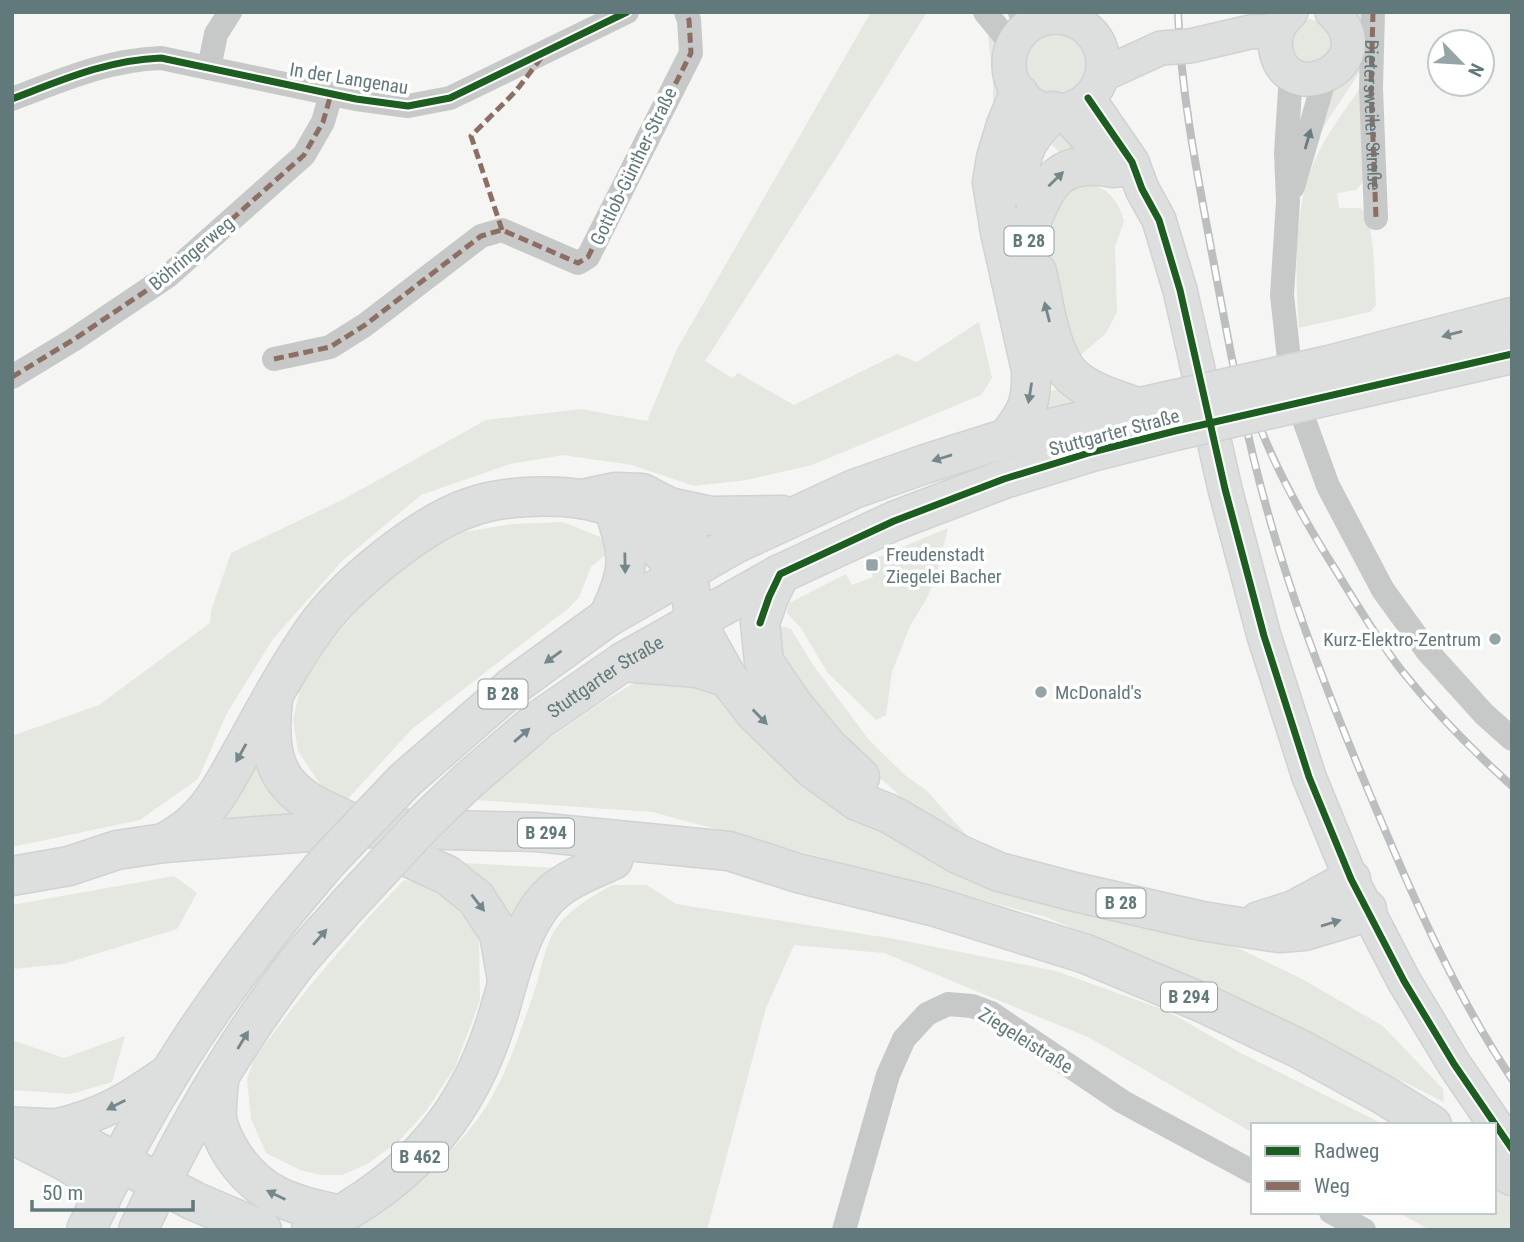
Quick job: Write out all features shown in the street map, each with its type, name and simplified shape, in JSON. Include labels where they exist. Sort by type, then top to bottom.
[{"type":"main road","name":"B 28","points":[[1081,88],[1029,137],[1019,164],[1019,196],[1027,233],[1058,356],[1071,375],[1102,395],[1159,413]]},
{"type":"main road","name":"B 28","points":[[1007,438],[1026,414],[1032,390],[1031,370],[1000,232],[992,183],[1002,136],[1019,94]]},
{"type":"main road","points":[[1027,233],[1044,191],[1064,171],[1093,164],[1128,178]]},
{"type":"main road","name":"Stuttgarter Straße","points":[[1332,379],[1512,317]]},
{"type":"main road","name":"Stuttgarter Straße","points":[[170,1070],[236,973],[285,912],[327,862],[405,780],[513,686],[608,617],[687,571],[794,515],[854,489],[1007,438],[1159,413],[1332,379],[1512,354]]},
{"type":"main road","name":"Stuttgarter Straße","points":[[219,1081],[253,1024],[294,967],[345,908],[424,823],[539,720],[623,662],[780,574],[894,521],[1004,479],[1092,452],[1159,413]]},
{"type":"main road","points":[[597,503],[615,492],[642,494],[669,507],[711,516],[794,515]]},
{"type":"main road","points":[[164,843],[193,824],[213,802],[315,628],[360,579],[419,533],[470,507],[511,499],[597,503],[636,522],[673,564],[687,571]]},
{"type":"main road","points":[[597,503],[627,563],[623,587],[608,617]]},
{"type":"main road","points":[[669,507],[688,538],[690,554],[687,571],[695,620]]},
{"type":"main road","name":"B 28","points":[[780,574],[760,623],[764,662],[794,706],[828,747],[866,782],[890,814]]},
{"type":"main road","name":"B 28","points":[[695,620],[727,677],[755,713],[813,769],[857,801],[890,814],[958,854],[999,872],[1189,918],[1279,933],[1304,931],[1351,917],[1359,894]]},
{"type":"main road","points":[[623,662],[697,668],[727,677]]},
{"type":"main road","points":[[274,694],[270,731],[275,758],[292,790],[317,808],[363,828]]},
{"type":"main road","name":"B 294","points":[[12,876],[69,866],[117,850],[164,843],[363,828],[536,832],[729,851],[798,873],[932,906],[1086,954],[1203,1003],[1300,1049],[1429,1123]]},
{"type":"main road","name":"B 462","points":[[326,1222],[380,1191],[420,1156],[448,1121],[475,1076],[494,1028],[507,981],[499,934],[476,898],[447,875],[401,854]]},
{"type":"main road","name":"B 294","points":[[69,866],[118,868],[287,856],[521,855],[798,873]]},
{"type":"main road","points":[[507,981],[525,932],[543,902],[574,877],[613,860]]},
{"type":"main road","name":"B 28","points":[[86,1230],[112,1174],[170,1070]]},
{"type":"main road","name":"B 28","points":[[154,1214],[219,1081]]},
{"type":"main road","points":[[219,1081],[217,1120],[226,1145],[245,1175],[272,1194],[304,1206],[326,1222]]},
{"type":"main road","points":[[1496,1165],[1512,1176]]},
{"type":"main road","points":[[112,1174],[154,1214],[262,1230]]},
{"type":"street","points":[[209,68],[216,34],[230,12]]},
{"type":"street","name":"In der Langenau","points":[[12,99],[109,64],[132,59],[161,58],[356,99],[408,106],[450,98],[627,12]]},
{"type":"street","name":"Gottlob-Günther-Straße","points":[[274,359],[330,347],[365,325],[481,236],[502,230],[578,263],[588,257],[691,53],[686,12]]},
{"type":"street","points":[[985,12],[1022,27],[1043,19],[1065,18],[1084,27],[1081,88],[1128,178],[1160,220],[1180,290],[1225,489],[1264,636],[1309,777],[1359,894],[1404,981],[1454,1064],[1494,1123]]},
{"type":"street","name":"Dietersweiler Straße","points":[[1373,12],[1371,88],[1376,218]]},
{"type":"street","points":[[1273,43],[1302,79],[1325,77],[1343,63],[1347,52],[1346,30],[1338,15]]},
{"type":"street","points":[[1022,27],[1009,71],[1019,94],[1040,109],[1081,88],[1176,47],[1273,43]]},
{"type":"street","points":[[1273,43],[1286,153],[1288,201],[1282,295],[1292,387],[1328,486],[1383,590],[1428,652],[1484,715],[1512,739]]},
{"type":"street","points":[[1288,201],[1325,77]]},
{"type":"street","name":"Böhringerweg","points":[[12,377],[74,340],[168,276],[275,181],[304,155],[323,122],[331,93]]},
{"type":"street","name":"Ziegeleistraße","points":[[844,1230],[888,1074],[904,1039],[927,1014],[948,1004],[972,1006],[991,1013],[1123,1102],[1251,1171]]},
{"type":"street","points":[[12,1124],[55,1126],[83,1120],[121,1104],[170,1070]]},
{"type":"street","points":[[55,1126],[112,1174]]},
{"type":"street","points":[[1496,1126],[1512,1149]]},
{"type":"street","points":[[12,1137],[65,1164],[112,1174]]},
{"type":"street","points":[[1335,1214],[1364,1230]]},
{"type":"shaded area","points":[[871,12],[927,12],[705,361],[732,378],[738,373],[794,405],[897,354],[917,362],[979,322],[992,378],[981,395],[812,465],[747,480],[694,486],[632,465],[563,455],[510,464],[421,495],[342,561],[273,639],[227,713],[198,779],[140,820],[12,847],[12,736],[99,705],[210,623],[211,611],[231,553],[344,499],[486,420],[581,409],[647,421],[677,349]]},
{"type":"shaded area","points":[[1352,12],[1364,12],[1362,69],[1314,144]]},
{"type":"shaded area","points":[[1310,19],[1325,24],[1334,45],[1326,59],[1304,64],[1292,54],[1291,31]]},
{"type":"shaded area","points":[[1055,30],[1068,33],[1079,40],[1086,51],[1089,64],[1086,77],[1079,88],[1068,95],[1055,98],[1042,95],[1031,88],[1024,77],[1021,64],[1024,51],[1031,40],[1042,33]]},
{"type":"shaded area","points":[[992,31],[996,41],[995,66],[1001,94],[993,107],[988,36]]},
{"type":"shaded area","points":[[1363,84],[1365,179],[1356,190],[1337,193],[1339,208],[1361,208],[1366,215],[1372,239],[1376,305],[1370,312],[1299,328],[1297,244],[1307,181],[1324,142]]},
{"type":"shaded area","points":[[1056,128],[1083,144],[1064,158],[1048,140]]},
{"type":"shaded area","points":[[1064,180],[1102,189],[1115,200],[1124,221],[1115,247],[1117,312],[1106,333],[1073,362],[1053,301],[1044,231]]},
{"type":"shaded area","points":[[1071,387],[1097,401],[1040,415],[1046,392]]},
{"type":"shaded area","points":[[563,522],[600,537],[610,551],[591,567],[579,597],[570,607],[412,729],[345,802],[320,784],[298,751],[293,720],[300,689],[331,641],[381,584],[431,549],[464,532],[512,524]]},
{"type":"shaded area","points":[[948,528],[936,576],[926,600],[910,626],[892,672],[886,715],[876,720],[827,672],[801,628],[787,613],[789,603],[846,574],[852,585],[873,577],[869,561]]},
{"type":"shaded area","points":[[780,626],[791,629],[813,665],[869,740],[906,776],[926,790],[969,838],[967,844],[941,830],[869,769],[778,673],[772,629]]},
{"type":"shaded area","points":[[653,674],[703,674],[806,776],[1136,916],[1240,949],[1302,979],[1383,1026],[1443,1089],[1444,1102],[1239,1000],[1046,917],[652,812],[476,800],[544,742],[610,698]]},
{"type":"shaded area","points":[[252,755],[304,817],[215,823]]},
{"type":"shaded area","points":[[460,863],[559,868],[511,926]]},
{"type":"shaded area","points":[[174,876],[197,893],[177,929],[63,964],[12,969],[12,905]]},
{"type":"shaded area","points":[[404,880],[438,886],[458,900],[479,943],[480,1000],[455,1067],[426,1111],[399,1141],[367,1164],[342,1175],[322,1175],[300,1170],[266,1153],[251,1119],[247,1079],[255,1057],[308,988]]},
{"type":"shaded area","points":[[612,885],[647,885],[676,904],[895,939],[1056,971],[1167,1011],[1239,1052],[1381,1123],[1251,1123],[1251,1132],[1090,1038],[884,953],[794,945],[766,1008],[707,1230],[333,1230],[395,1195],[431,1169],[448,1154],[479,1117],[497,1088],[512,1054],[552,935],[563,919]]},
{"type":"shaded area","points":[[125,1036],[112,1082],[71,1094],[12,1090],[12,1040],[64,1058]]},
{"type":"shaded area","points":[[1496,1188],[1512,1198],[1512,1230],[1430,1230],[1401,1214],[1496,1214]]},
{"type":"railway","points":[[1178,12],[1186,105],[1219,291],[1252,450],[1279,552],[1333,704],[1408,884],[1473,1016],[1512,1079]]},
{"type":"railway","points":[[1248,393],[1265,439],[1297,505],[1375,634],[1428,701],[1512,786]]},
{"type":"marked path","points":[[274,359],[330,347],[365,325],[481,236],[502,230],[578,263],[588,257],[691,53],[686,12]]},
{"type":"marked path","points":[[1373,12],[1371,88],[1376,218]]},
{"type":"marked path","points":[[502,230],[471,136],[516,91],[541,58]]},
{"type":"marked path","points":[[12,377],[168,276],[304,155],[323,122],[331,94]]},
{"type":"cycle path","points":[[12,99],[103,67],[161,58],[356,99],[408,106],[450,98],[627,12]]},
{"type":"cycle path","points":[[1088,98],[1132,162],[1142,189],[1159,220],[1180,290],[1225,489],[1264,636],[1309,777],[1351,879],[1404,981],[1454,1064],[1494,1123]]},
{"type":"cycle path","points":[[760,623],[780,574],[894,521],[1004,479],[1092,452],[1175,431],[1512,354]]},
{"type":"cycle path","points":[[1496,1126],[1512,1149]]},
{"type":"place","name":"Freudenstadt Ziegelei Bacher","points":[[872,565]]},
{"type":"place","name":"Kurz-Elektro-Zentrum","points":[[1495,639]]},
{"type":"place","name":"McDonald's","points":[[1041,692]]}]
